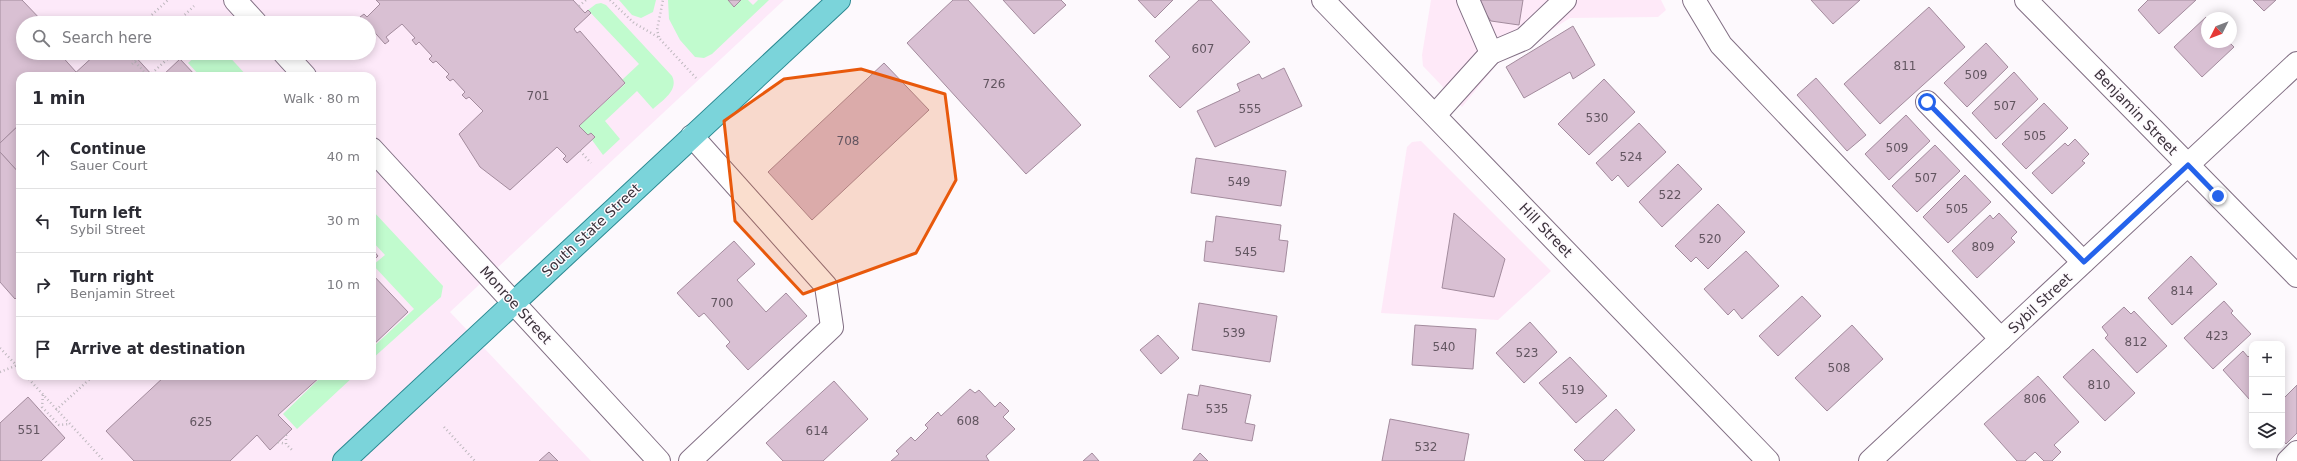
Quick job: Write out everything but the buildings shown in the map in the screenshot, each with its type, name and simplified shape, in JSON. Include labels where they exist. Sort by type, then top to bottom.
[{"type":"main road","name":"South State Street","points":[[344,461],[839,0]]},
{"type":"street","points":[[234,0],[249,16]]},
{"type":"street","name":"Hill Street","points":[[1323,0],[1768,461]]},
{"type":"street","points":[[1468,0],[1491,53]]},
{"type":"street","points":[[1435,115],[1491,53],[1524,39],[1565,0]]},
{"type":"street","points":[[1694,0],[1721,45],[2000,340]]},
{"type":"street","name":"Benjamin Street","points":[[2026,0],[2297,276]]},
{"type":"street","points":[[290,60],[301,72]]},
{"type":"street","name":"Sybil Street","points":[[1870,461],[2297,63]]},
{"type":"street","points":[[1927,102],[2084,262]]},
{"type":"street","points":[[690,461],[832,327],[826,286],[692,136]]},
{"type":"street","name":"Monroe Street","points":[[376,153],[659,461]]},
{"type":"street","points":[[2288,461],[2297,452]]},
{"type":"path","points":[[151,16],[168,0]]},
{"type":"path","points":[[579,6],[586,0]]},
{"type":"path","points":[[610,0],[634,24],[651,31],[659,38],[697,79]]},
{"type":"path","points":[[659,38],[657,30],[662,0]]},
{"type":"path","points":[[183,16],[194,6]]},
{"type":"path","points":[[153,72],[166,60]]},
{"type":"path","points":[[132,64],[135,61],[145,72]]},
{"type":"path","points":[[580,151],[591,163]]},
{"type":"path","points":[[0,348],[16,362]]},
{"type":"path","points":[[0,372],[16,366]]},
{"type":"path","points":[[30,380],[104,461]]},
{"type":"path","points":[[56,410],[89,380]]},
{"type":"path","points":[[43,395],[42,407],[50,416],[59,425],[70,424]]},
{"type":"path","points":[[444,427],[475,461]]},
{"type":"path","points":[[286,435],[286,444]]},
{"type":"path","points":[[278,442],[286,444],[292,450]]},
{"type":"highlighted area","points":[[861,69],[945,94],[956,180],[916,253],[803,294],[735,221],[724,121],[784,79]]},
{"type":"shaded area","points":[[0,0],[784,0],[450,312],[591,461],[0,461]]},
{"type":"shaded area","points":[[1431,0],[1661,0],[1666,10],[1658,17],[1570,18],[1497,64],[1462,107],[1423,66],[1422,55]]},
{"type":"shaded area","points":[[1421,141],[1551,271],[1498,320],[1381,313],[1407,147],[1412,142]]},
{"type":"green space","points":[[619,0],[656,0],[653,12],[641,18],[632,15]]},
{"type":"green space","points":[[668,0],[728,0],[734,7],[741,0],[748,0],[753,5],[758,0],[769,0],[712,54],[704,58],[695,57],[680,40],[669,19]]},
{"type":"green space","points":[[601,3],[606,5],[672,76],[674,81],[672,90],[669,94],[653,109],[637,91],[605,121],[620,139],[603,155],[592,140],[595,137],[591,133],[588,135],[579,126],[625,84],[622,80],[639,64],[588,10],[596,4]]},
{"type":"green space","points":[[191,60],[232,60],[243,72],[196,72],[188,63]]},
{"type":"green space","points":[[376,214],[443,286],[441,297],[376,355],[376,344],[414,309],[376,268],[376,262],[385,255],[376,245]]},
{"type":"green space","points":[[318,380],[350,380],[297,429],[283,414]]},
{"type":"route","points":[[1927,102],[2084,262],[2188,165],[2218,196]]}]
